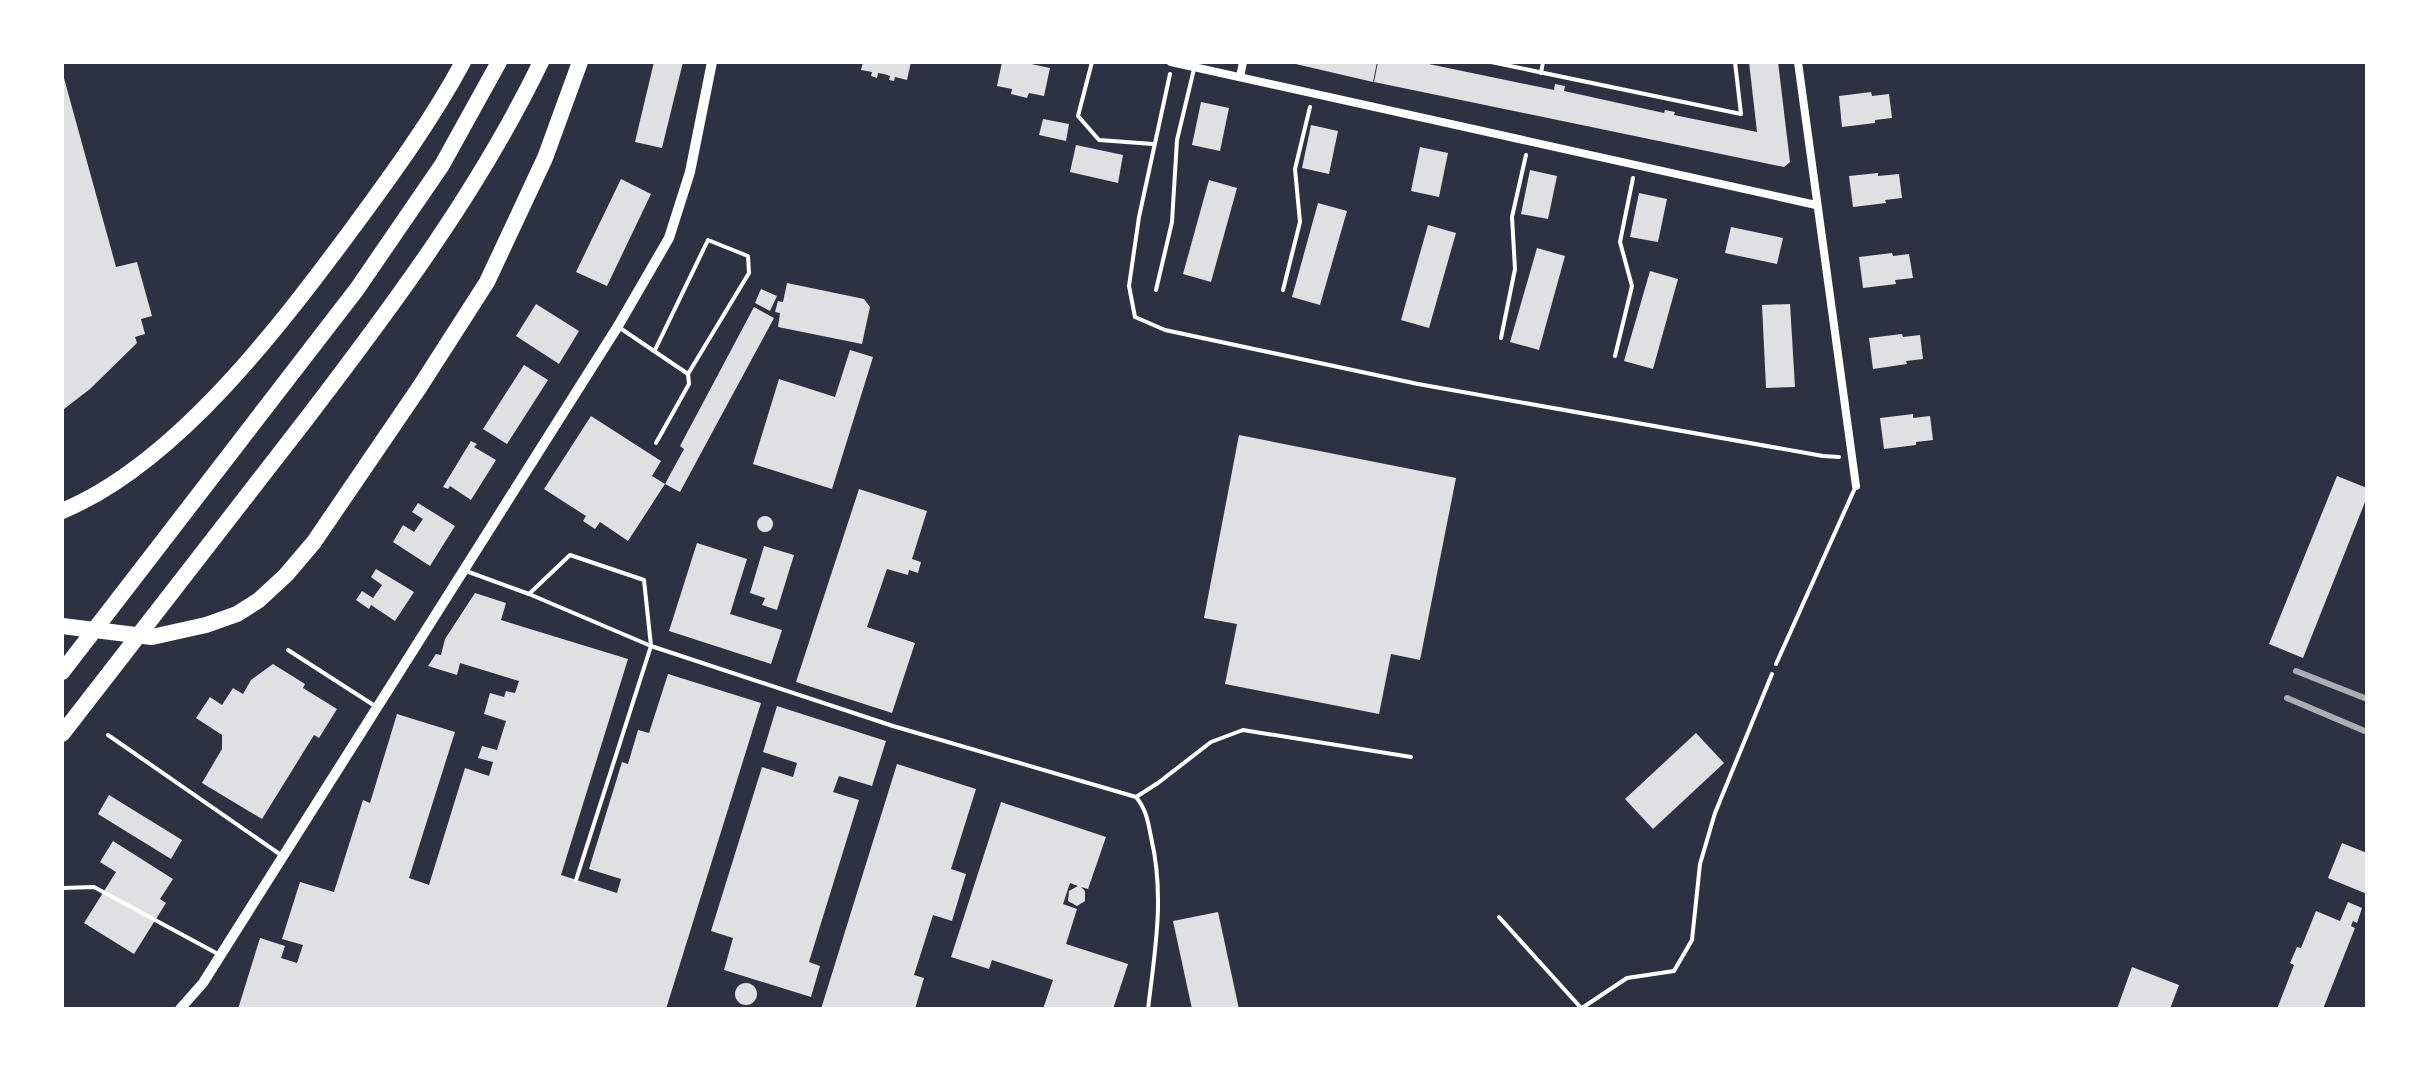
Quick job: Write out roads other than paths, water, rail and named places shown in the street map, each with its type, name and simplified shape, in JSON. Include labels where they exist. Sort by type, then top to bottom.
[{"type":"highway","points":[[62,511],[123,478],[168,442],[251,356],[383,187],[463,62]]},
{"type":"highway","points":[[62,672],[357,289],[442,165],[499,62]]},
{"type":"highway","points":[[62,734],[398,297],[448,225],[514,119],[541,62]]},
{"type":"highway","points":[[62,626],[152,637],[206,625],[237,614],[259,600],[286,575],[314,542],[384,440],[487,282],[545,158],[580,62]]},
{"type":"street","points":[[180,1009],[203,983],[618,326],[669,238],[690,172],[712,62]]},
{"type":"street","points":[[1172,62],[1816,205]]},
{"type":"street","points":[[1240,77],[1243,62]]},
{"type":"street","points":[[1798,62],[1856,486]]},
{"type":"lane","points":[[1156,290],[1172,222],[1177,140],[1195,67]]},
{"type":"lane","points":[[655,350],[708,240],[748,256],[749,273],[688,374],[689,384],[656,443]]},
{"type":"lane","points":[[618,326],[688,374]]},
{"type":"lane","points":[[1776,664],[1856,486]]},
{"type":"lane","points":[[529,594],[570,555],[644,580],[651,646],[576,880]]},
{"type":"lane","points":[[464,570],[651,646],[893,726],[1136,797],[1145,807],[1158,866],[1160,900],[1148,1009]]},
{"type":"lane","points":[[288,650],[377,707]]},
{"type":"lane","points":[[1136,797],[1211,742],[1243,730],[1411,757]]},
{"type":"lane","points":[[108,735],[283,856]]},
{"type":"lane","points":[[62,888],[94,887],[220,955]]},
{"type":"railway","points":[[2296,671],[2367,699]]},
{"type":"railway","points":[[2287,698],[2367,732]]}]
